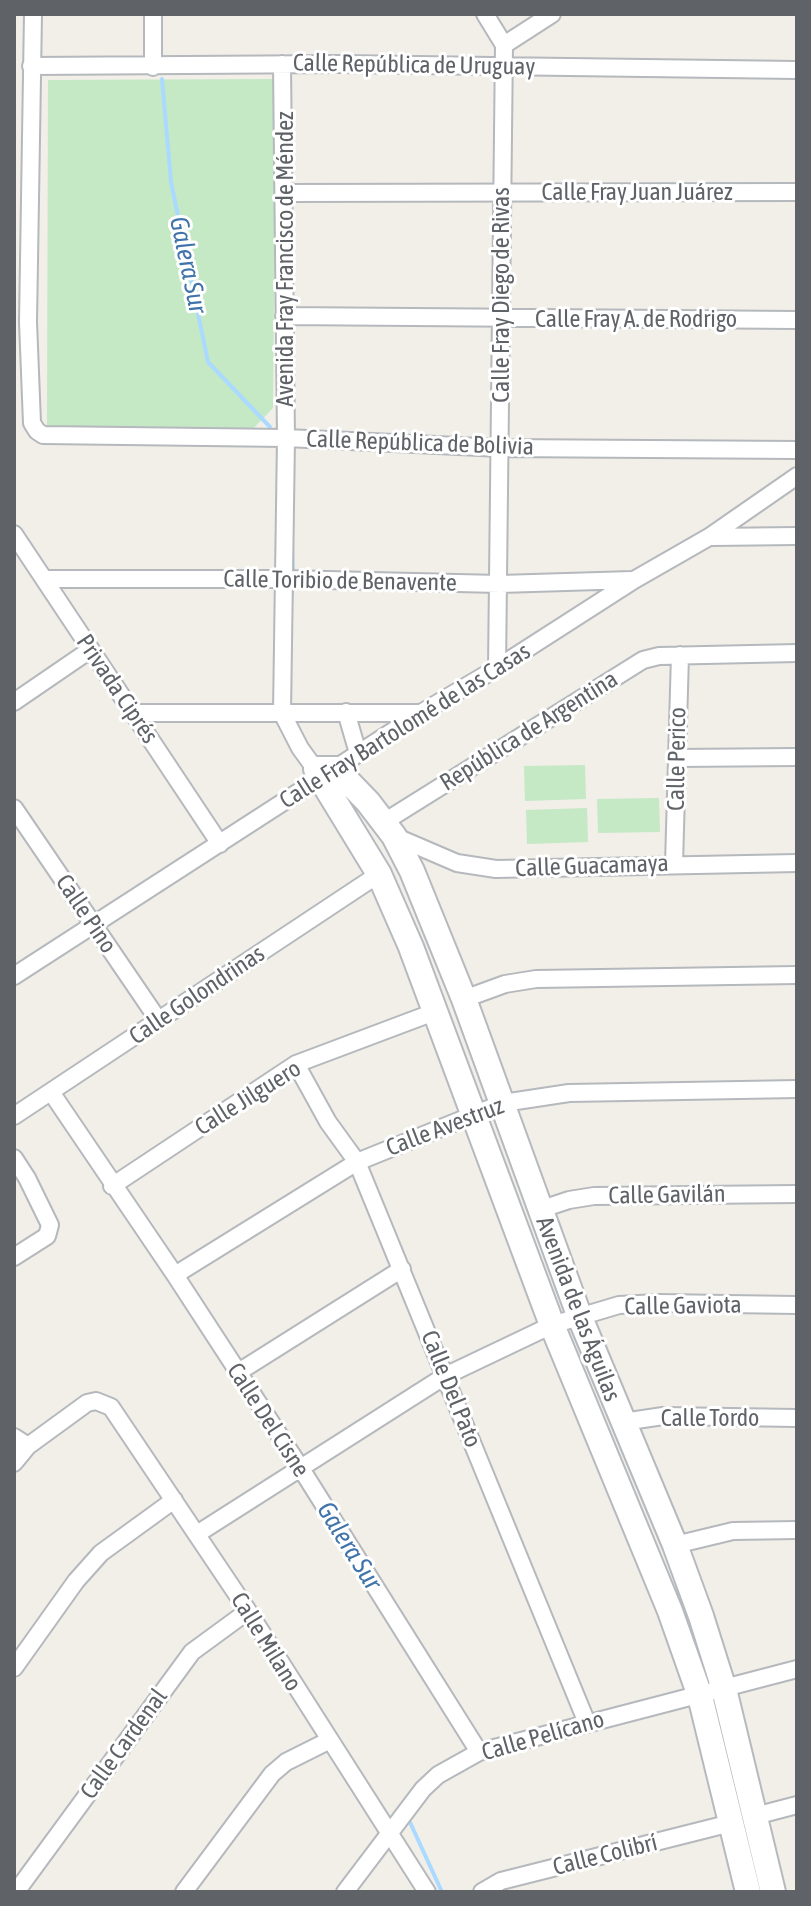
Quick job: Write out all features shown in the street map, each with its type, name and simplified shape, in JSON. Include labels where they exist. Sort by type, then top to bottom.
[{"type":"street","points":[[21,326],[33,14]]},
{"type":"street","points":[[153,14],[153,67]]},
{"type":"street","points":[[485,14],[504,45],[552,14]]},
{"type":"street","name":"Calle Fray Diego de Rivas","points":[[497,668],[504,45]]},
{"type":"street","name":"Calle República de Uruguay","points":[[31,66],[282,64],[797,70]]},
{"type":"street","name":"Avenida Fray Francisco de Méndez","points":[[282,64],[286,438],[282,713],[300,748],[325,772]]},
{"type":"street","points":[[14,174],[29,164]]},
{"type":"street","name":"Calle Fray Juan Juárez","points":[[285,193],[797,192]]},
{"type":"street","name":"Calle Fray A. de Rodrigo","points":[[284,316],[797,320]]},
{"type":"street","name":"Calle República de Bolivia","points":[[21,326],[32,423],[43,435],[286,438],[501,448],[797,450]]},
{"type":"street","name":"Calle Fray Bartolomé de las Casas","points":[[14,976],[220,844],[325,772],[497,668],[634,580],[709,537],[797,476]]},
{"type":"street","name":"Privada Ciprés","points":[[14,534],[220,844]]},
{"type":"street","points":[[709,537],[797,536]]},
{"type":"street","name":"Calle Toribio de Benavente","points":[[45,579],[284,579],[500,584],[634,580]]},
{"type":"street","points":[[14,702],[90,650]]},
{"type":"street","name":"República de Argentina","points":[[389,829],[643,660],[680,655],[797,653]]},
{"type":"street","name":"Calle Perico","points":[[674,864],[680,655]]},
{"type":"street","points":[[346,712],[358,753]]},
{"type":"street","points":[[133,713],[421,713]]},
{"type":"street","points":[[677,758],[797,757]]},
{"type":"street","name":"Avenida de las Águilas","points":[[325,772],[389,829],[412,871],[464,999],[579,1315],[675,1545],[724,1689],[773,1892]]},
{"type":"street","name":"Avenida de las Águilas","points":[[325,772],[379,874],[437,1011],[552,1325],[670,1611],[700,1696],[748,1892]]},
{"type":"street","name":"Calle Pino","points":[[14,808],[159,1021]]},
{"type":"street","name":"Calle Guacamaya","points":[[389,829],[457,863],[485,868],[797,863]]},
{"type":"street","points":[[14,840],[29,830]]},
{"type":"street","name":"Calle Golondrinas","points":[[14,1116],[379,874]]},
{"type":"street","points":[[464,999],[505,984],[536,979],[797,975]]},
{"type":"street","name":"Calle Jilguero","points":[[112,1186],[296,1064],[437,1011]]},
{"type":"street","name":"Calle Del Pato","points":[[296,1064],[328,1122],[357,1162],[587,1723]]},
{"type":"street","name":"Calle Avestruz","points":[[175,1275],[357,1162],[503,1103],[569,1093],[797,1089]]},
{"type":"street","name":"Calle Del Cisne","points":[[51,1092],[300,1467],[479,1752]]},
{"type":"street","points":[[14,1158],[20,1182],[49,1228],[47,1236],[14,1257]]},
{"type":"street","name":"Calle Gavilán","points":[[539,1210],[594,1196],[797,1194]]},
{"type":"street","points":[[237,1373],[402,1269]]},
{"type":"street","name":"Calle Gaviota","points":[[197,1534],[445,1376],[552,1325],[619,1305],[797,1305]]},
{"type":"street","name":"Calle Milano","points":[[21,1442],[87,1403],[96,1401],[111,1407],[248,1611],[427,1892]]},
{"type":"street","name":"Calle Tordo","points":[[623,1422],[663,1416],[797,1418]]},
{"type":"street","points":[[14,1463],[21,1442]]},
{"type":"street","points":[[14,1668],[76,1581],[101,1553],[174,1500]]},
{"type":"street","points":[[675,1545],[733,1531],[797,1530]]},
{"type":"street","name":"Calle Cardenal","points":[[16,1892],[192,1652],[248,1611]]},
{"type":"street","name":"Calle Pelícano","points":[[345,1892],[389,1831],[430,1782],[479,1752],[797,1669]]},
{"type":"street","points":[[184,1892],[272,1774],[286,1762],[328,1741]]},
{"type":"street","points":[[755,1816],[797,1805]]},
{"type":"street","name":"Calle Colibrí","points":[[482,1892],[501,1881],[731,1823]]},
{"type":"green space","points":[[276,79],[273,408],[248,434],[47,429],[48,80]]},
{"type":"green space","points":[[585,765],[586,799],[525,801],[524,766]]},
{"type":"green space","points":[[659,798],[660,832],[598,833],[597,799]]},
{"type":"green space","points":[[587,808],[588,842],[527,844],[526,810]]},
{"type":"waterway","name":"Galera Sur","points":[[162,79],[171,182],[208,362],[270,427]]},
{"type":"waterway","name":"Galera Sur","points":[[292,547],[293,574]]},
{"type":"waterway","name":"Galera Sur","points":[[291,604],[292,591]]},
{"type":"waterway","name":"Galera Sur","points":[[408,1818],[442,1892]]}]
